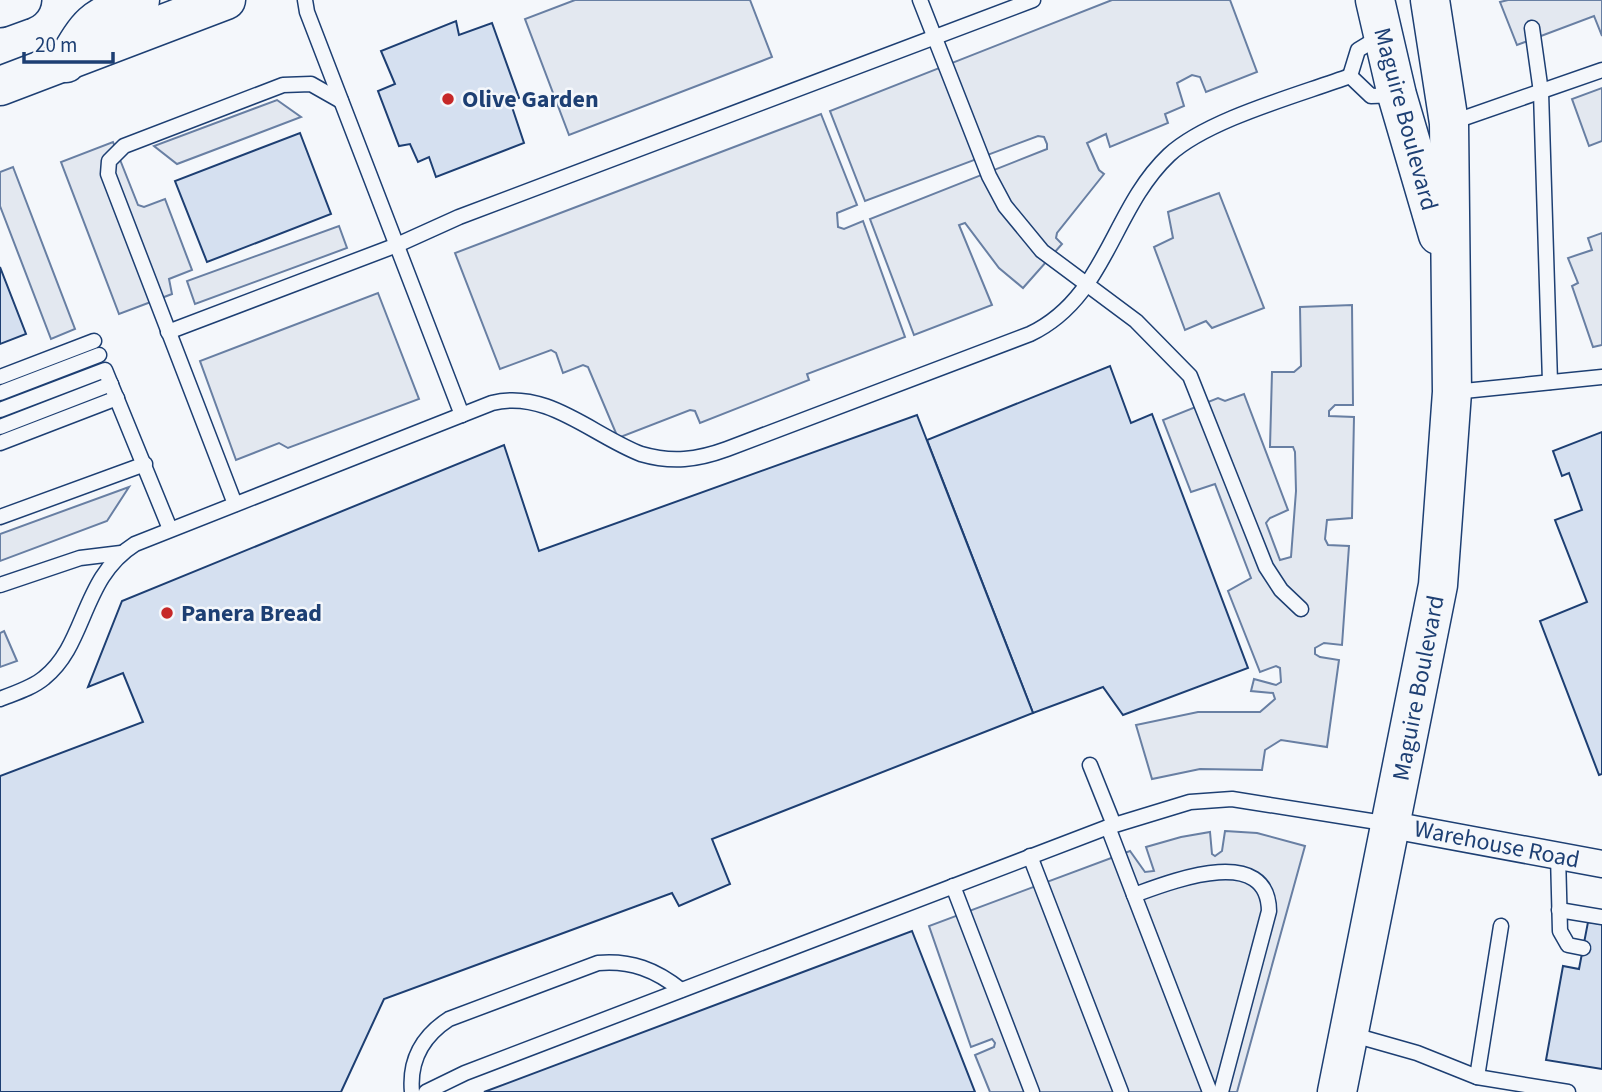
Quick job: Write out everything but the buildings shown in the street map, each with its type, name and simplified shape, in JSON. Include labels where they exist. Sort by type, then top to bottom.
[{"type":"main road","points":[[0,8],[22,0]]},
{"type":"main road","points":[[66,63],[86,28],[96,18],[140,0]]},
{"type":"main road","points":[[0,86],[226,0]]},
{"type":"main road","name":"Maguire Boulevard","points":[[1337,1092],[1438,585],[1452,392],[1449,123],[1430,0]]},
{"type":"main road","name":"Maguire Boulevard","points":[[1379,18],[1397,96],[1451,277]]},
{"type":"street","name":"Warehouse Road","points":[[1392,825],[1602,864]]},
{"type":"lane","points":[[305,0],[462,415]]},
{"type":"lane","points":[[920,0],[989,176],[1005,206],[1035,244],[1136,321],[1190,376],[1266,568],[1281,590],[1301,609]]},
{"type":"lane","points":[[169,332],[397,245],[459,217],[1033,0]]},
{"type":"lane","points":[[1350,76],[1358,50],[1379,18]]},
{"type":"lane","points":[[1532,28],[1541,92],[1550,382]]},
{"type":"lane","points":[[1449,123],[1602,70]]},
{"type":"lane","points":[[1350,76],[1371,96],[1397,96]]},
{"type":"lane","points":[[0,585],[80,558],[121,553],[170,529],[501,400],[523,399],[548,406],[612,442],[641,454],[674,461],[704,457],[1030,334],[1058,318],[1087,286],[1158,167],[1180,146],[1232,121],[1350,76]]},
{"type":"lane","points":[[235,504],[108,174],[112,154],[124,146],[283,85],[312,84],[341,101]]},
{"type":"lane","points":[[0,377],[97,348],[0,393]]},
{"type":"lane","points":[[0,410],[105,370],[170,529]]},
{"type":"lane","points":[[1452,392],[1602,377]]},
{"type":"lane","points":[[0,427],[114,391]]},
{"type":"lane","points":[[0,443],[114,391]]},
{"type":"lane","points":[[0,517],[145,464]]},
{"type":"lane","points":[[0,699],[32,686],[55,668],[101,577],[121,553]]},
{"type":"lane","points":[[1090,765],[1134,895],[1210,1092]]},
{"type":"lane","points":[[426,1092],[465,1073],[1030,856],[1111,826],[1190,802],[1232,799],[1392,825]]},
{"type":"lane","points":[[1558,855],[1560,931],[1568,945],[1583,948]]},
{"type":"lane","points":[[1030,856],[1121,1092]]},
{"type":"lane","points":[[1134,895],[1170,882],[1208,874],[1250,875],[1263,885],[1269,911],[1222,1092]]},
{"type":"lane","points":[[953,886],[1032,1092]]},
{"type":"lane","points":[[1559,910],[1602,917]]},
{"type":"lane","points":[[1477,1077],[1501,926]]},
{"type":"lane","points":[[412,1092],[413,1068],[418,1051],[431,1032],[449,1019],[598,963],[614,961],[649,969],[681,990]]},
{"type":"lane","points":[[1348,1033],[1417,1053],[1477,1077],[1567,1092]]},
{"type":"shaded area","points":[[575,0],[750,0],[772,57],[569,135],[525,19]]},
{"type":"shaded area","points":[[1112,0],[1230,0],[1257,72],[1206,92],[1200,77],[1192,75],[1177,83],[1184,106],[1165,114],[1168,123],[1110,147],[1106,134],[1087,143],[1099,170],[1104,174],[1057,233],[1056,238],[1062,244],[1023,288],[999,268],[965,223],[959,225],[992,305],[914,335],[870,219],[1047,149],[1047,144],[1044,137],[1038,136],[865,201],[830,111]]},
{"type":"shaded area","points":[[1602,0],[1602,36],[1594,16],[1517,45],[1500,2]]},
{"type":"shaded area","points":[[1602,88],[1602,141],[1589,146],[1572,99]]},
{"type":"shaded area","points":[[277,100],[301,117],[177,164],[154,146]]},
{"type":"shaded area","points":[[821,114],[857,205],[837,213],[838,227],[844,229],[863,221],[905,337],[807,374],[809,380],[700,423],[695,411],[690,410],[618,438],[588,367],[583,365],[563,373],[556,353],[551,350],[500,369],[455,253]]},
{"type":"shaded area","points":[[113,142],[138,205],[144,207],[165,199],[192,270],[169,279],[172,294],[119,314],[61,162]]},
{"type":"shaded area","points":[[13,167],[75,329],[51,339],[0,206],[0,172]]},
{"type":"shaded area","points":[[1219,193],[1264,308],[1212,328],[1206,321],[1185,330],[1154,247],[1173,238],[1168,212]]},
{"type":"shaded area","points":[[339,226],[347,248],[195,304],[187,281]]},
{"type":"shaded area","points":[[1602,233],[1602,345],[1593,347],[1572,286],[1578,283],[1568,258],[1592,250],[1588,238]]},
{"type":"shaded area","points":[[378,293],[419,399],[288,448],[279,443],[236,460],[200,361]]},
{"type":"shaded area","points":[[1352,305],[1353,405],[1335,405],[1329,411],[1329,416],[1354,417],[1352,518],[1327,520],[1325,539],[1328,545],[1349,546],[1342,645],[1324,643],[1315,648],[1315,654],[1320,657],[1339,660],[1327,747],[1281,740],[1265,750],[1262,770],[1200,769],[1152,779],[1136,725],[1198,712],[1260,712],[1275,699],[1273,693],[1251,691],[1254,679],[1276,685],[1281,682],[1280,668],[1276,666],[1260,672],[1228,591],[1251,578],[1215,484],[1191,492],[1163,420],[1218,398],[1225,401],[1244,394],[1288,510],[1270,518],[1266,523],[1280,560],[1291,557],[1296,491],[1295,452],[1293,447],[1270,447],[1272,372],[1294,372],[1301,366],[1300,307]]},
{"type":"shaded area","points":[[129,487],[107,521],[0,561],[0,534]]},
{"type":"shaded area","points":[[4,631],[17,661],[0,667],[0,633]]},
{"type":"shaded area","points":[[1225,831],[1257,833],[1305,846],[1237,1092],[990,1092],[975,1055],[994,1047],[995,1043],[992,1039],[971,1047],[929,926],[1130,851],[1145,872],[1154,871],[1146,847],[1181,837],[1210,832],[1212,854],[1215,856],[1222,851]]},
{"type":"place","name":"Olive Garden","points":[[448,99]]},
{"type":"place","name":"Panera Bread","points":[[167,613]]}]
